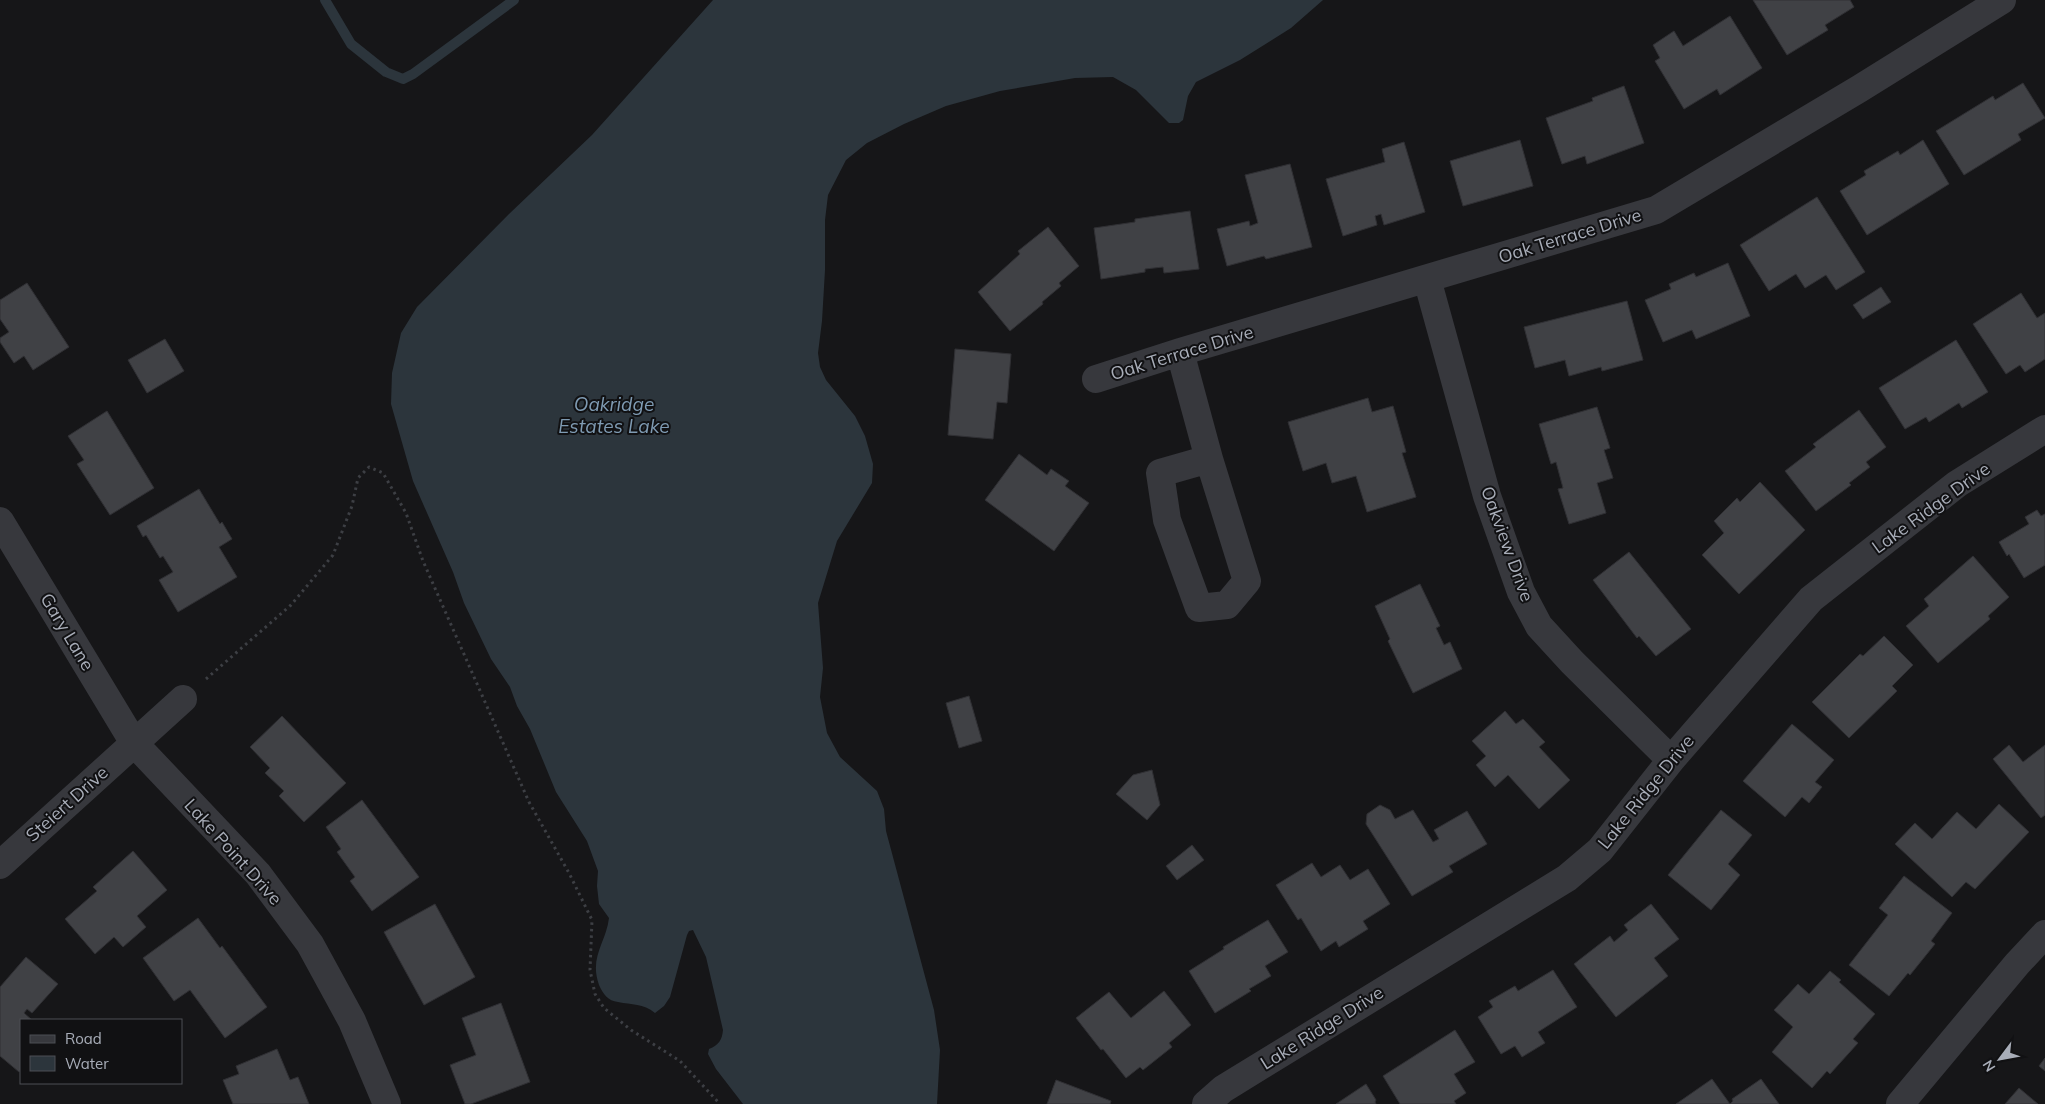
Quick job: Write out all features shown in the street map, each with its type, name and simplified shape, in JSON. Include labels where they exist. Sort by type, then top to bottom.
[{"type":"street","name":"Oak Terrace Drive","points":[[1096,379],[1180,352],[1427,280],[1656,210],[1859,89],[2002,0]]},
{"type":"street","name":"Oakview Drive","points":[[1427,280],[1488,496],[1521,592],[1539,626],[1572,662],[1671,760]]},
{"type":"street","points":[[1180,352],[1209,459],[1248,581],[1227,605],[1199,608],[1167,520],[1160,473],[1209,459]]},
{"type":"street","name":"Lake Ridge Drive","points":[[1206,1104],[1223,1089],[1567,878],[1600,850],[1671,760],[1811,599],[1958,484],[2045,429]]},
{"type":"street","name":"Gary Lane","points":[[0,521],[134,743]]},
{"type":"street","name":"Steiert Drive","points":[[0,865],[183,700]]},
{"type":"street","name":"Lake Point Drive","points":[[134,743],[258,874],[310,944],[352,1021],[386,1104]]},
{"type":"street","points":[[1900,1104],[2017,964],[2045,934]]},
{"type":"path","points":[[183,700],[290,606],[332,555],[352,506],[358,478],[369,467],[383,473],[406,513],[422,561],[529,802],[569,873],[592,920],[590,970],[595,994],[604,1008],[631,1030],[680,1061],[720,1104]]},
{"type":"water","name":"Oakridge Estates Lake","points":[[713,0],[1323,0],[1291,28],[1240,60],[1196,82],[1188,96],[1183,120],[1179,123],[1169,123],[1136,90],[1113,77],[1075,78],[1000,91],[946,106],[904,124],[867,143],[846,160],[828,195],[825,220],[822,321],[818,353],[820,367],[826,380],[855,416],[865,436],[873,464],[872,483],[837,541],[818,603],[823,668],[820,697],[827,733],[840,757],[877,791],[884,809],[886,831],[934,1010],[940,1050],[937,1104],[743,1104],[716,1069],[708,1054],[709,1049],[719,1042],[723,1030],[706,957],[693,930],[689,931],[687,935],[670,997],[664,1006],[655,1013],[642,1006],[614,1001],[604,994],[596,975],[596,966],[609,918],[599,904],[598,871],[587,841],[556,792],[510,687],[491,659],[464,603],[453,572],[413,481],[391,404],[392,373],[401,333],[417,307],[509,214],[592,135]]},
{"type":"building","points":[[1753,0],[1850,0],[1854,7],[1825,25],[1828,30],[1787,55]]},
{"type":"building","points":[[1730,16],[1762,68],[1720,95],[1717,89],[1684,109],[1655,61],[1660,58],[1653,45],[1674,31],[1683,46]]},
{"type":"building","points":[[2023,83],[2045,118],[2018,134],[2021,140],[1964,175],[1936,131],[1993,96],[1995,100]]},
{"type":"building","points":[[1624,86],[1644,143],[1587,164],[1585,156],[1562,164],[1546,118],[1593,101],[1592,98]]},
{"type":"building","points":[[1520,140],[1533,186],[1463,206],[1450,161]]},
{"type":"building","points":[[1923,140],[1949,184],[1867,235],[1840,191],[1866,175],[1864,171],[1898,151],[1900,155]]},
{"type":"building","points":[[1404,142],[1425,212],[1384,225],[1381,214],[1375,216],[1377,225],[1343,236],[1326,179],[1385,162],[1382,149]]},
{"type":"building","points":[[1290,164],[1312,247],[1266,259],[1264,256],[1227,266],[1217,229],[1249,221],[1250,226],[1258,223],[1245,175]]},
{"type":"building","points":[[1817,197],[1865,272],[1836,290],[1826,275],[1805,288],[1796,274],[1769,291],[1740,245]]},
{"type":"building","points":[[1190,211],[1199,269],[1164,273],[1163,267],[1101,279],[1094,228],[1135,222],[1135,219]]},
{"type":"building","points":[[1048,227],[1079,266],[1059,283],[1061,286],[1042,302],[1043,304],[1010,331],[978,292],[1020,254],[1018,251]]},
{"type":"building","points":[[1728,263],[1750,316],[1696,339],[1692,330],[1663,342],[1645,300],[1671,289],[1669,284],[1694,273],[1696,277]]},
{"type":"building","points":[[27,283],[69,347],[33,370],[24,356],[14,363],[0,342],[0,338],[9,332],[0,319],[0,300]]},
{"type":"building","points":[[1881,287],[1891,302],[1863,319],[1853,305]]},
{"type":"building","points":[[2021,293],[2037,318],[2045,313],[2045,359],[2025,372],[2020,365],[2006,374],[1973,324]]},
{"type":"building","points":[[1627,301],[1643,360],[1602,371],[1601,367],[1569,376],[1565,360],[1535,368],[1524,327]]},
{"type":"building","points":[[165,339],[184,371],[147,393],[128,360]]},
{"type":"building","points":[[1956,340],[1988,392],[1962,408],[1959,403],[1929,422],[1926,417],[1905,429],[1879,388]]},
{"type":"building","points":[[955,349],[1011,354],[1007,403],[997,402],[993,439],[948,435]]},
{"type":"building","points":[[1368,398],[1372,412],[1393,406],[1406,452],[1402,453],[1416,497],[1367,512],[1356,476],[1332,483],[1326,463],[1303,471],[1288,422]]},
{"type":"building","points":[[1597,407],[1610,448],[1604,450],[1613,478],[1597,483],[1606,513],[1569,524],[1558,489],[1563,488],[1556,462],[1551,464],[1539,424]]},
{"type":"building","points":[[1859,410],[1886,447],[1866,462],[1870,467],[1849,483],[1851,485],[1816,511],[1785,471],[1816,447],[1813,444]]},
{"type":"building","points":[[107,411],[154,488],[110,515],[77,464],[84,460],[68,436]]},
{"type":"building","points":[[1019,454],[1047,475],[1051,469],[1069,481],[1065,486],[1089,503],[1054,551],[985,500]]},
{"type":"building","points":[[1760,482],[1805,530],[1739,594],[1702,555],[1724,533],[1714,521],[1737,498],[1740,502]]},
{"type":"building","points":[[199,489],[220,524],[222,522],[232,539],[219,547],[237,577],[178,612],[159,580],[173,572],[163,556],[160,558],[146,535],[143,537],[137,526]]},
{"type":"building","points":[[2037,510],[2041,516],[2045,514],[2045,565],[2024,578],[1999,542],[2029,524],[2025,517]]},
{"type":"building","points":[[1629,552],[1691,629],[1656,656],[1639,636],[1637,638],[1593,580]]},
{"type":"building","points":[[1973,556],[2009,597],[1988,616],[1990,619],[1938,663],[1906,626],[1929,606],[1924,599]]},
{"type":"building","points":[[1420,584],[1440,626],[1436,628],[1444,645],[1450,642],[1462,669],[1413,693],[1388,641],[1390,639],[1375,606]]},
{"type":"building","points":[[1884,636],[1913,665],[1892,686],[1897,691],[1849,738],[1812,702],[1860,654],[1863,656]]},
{"type":"building","points":[[969,696],[982,741],[959,748],[946,703]]},
{"type":"building","points":[[1505,711],[1516,724],[1523,719],[1545,742],[1539,747],[1570,780],[1539,809],[1508,775],[1495,787],[1476,765],[1486,756],[1472,741]]},
{"type":"building","points":[[282,716],[346,783],[304,822],[279,796],[284,791],[265,773],[270,768],[250,747]]},
{"type":"building","points":[[1792,724],[1834,760],[1815,782],[1822,787],[1809,803],[1802,797],[1785,817],[1743,781]]},
{"type":"building","points":[[2009,745],[2023,762],[2045,745],[2045,815],[2041,818],[1993,759]]},
{"type":"building","points":[[1152,770],[1160,805],[1147,820],[1116,794],[1133,775]]},
{"type":"building","points":[[362,800],[419,877],[372,911],[350,881],[355,877],[337,852],[341,849],[326,827]]},
{"type":"building","points":[[1999,804],[2029,832],[1975,889],[1966,882],[1952,897],[1895,844],[1915,823],[1932,839],[1957,812],[1976,829]]},
{"type":"building","points":[[1380,805],[1390,810],[1395,819],[1413,810],[1433,842],[1439,839],[1434,830],[1467,811],[1487,844],[1449,866],[1453,872],[1412,896],[1366,824],[1367,814]]},
{"type":"building","points":[[1721,810],[1752,835],[1728,864],[1740,875],[1711,910],[1668,875]]},
{"type":"building","points":[[1192,845],[1204,860],[1177,880],[1166,866]]},
{"type":"building","points":[[133,851],[167,890],[137,916],[146,927],[123,947],[114,937],[95,954],[65,919],[97,891],[93,887]]},
{"type":"building","points":[[1312,863],[1321,877],[1340,865],[1350,880],[1368,869],[1390,904],[1363,921],[1368,929],[1339,947],[1336,941],[1321,951],[1301,918],[1298,920],[1276,885]]},
{"type":"building","points":[[1904,876],[1952,913],[1931,941],[1935,944],[1910,975],[1908,973],[1889,996],[1849,965],[1888,915],[1879,908]]},
{"type":"building","points":[[435,904],[475,977],[424,1005],[384,932]]},
{"type":"building","points":[[1651,904],[1679,939],[1654,958],[1668,976],[1616,1017],[1574,964],[1610,936],[1614,942],[1628,930],[1624,925]]},
{"type":"building","points":[[198,918],[220,948],[222,946],[267,1007],[225,1038],[190,990],[174,1001],[143,958]]},
{"type":"building","points":[[1268,920],[1288,952],[1265,966],[1271,976],[1215,1013],[1189,971],[1224,949],[1223,947]]},
{"type":"building","points":[[26,957],[58,984],[32,1013],[27,1009],[24,1013],[31,1019],[20,1019],[19,1072],[0,1056],[0,987]]},
{"type":"building","points":[[1553,970],[1577,1007],[1538,1032],[1545,1043],[1522,1057],[1515,1046],[1501,1054],[1478,1017],[1493,1007],[1489,1001],[1515,986],[1518,991]]},
{"type":"building","points":[[1830,971],[1841,980],[1839,982],[1875,1014],[1853,1039],[1858,1043],[1830,1074],[1827,1071],[1812,1088],[1772,1052],[1793,1027],[1774,1010],[1798,984],[1809,994]]},
{"type":"building","points":[[1164,991],[1191,1025],[1169,1043],[1172,1047],[1143,1070],[1140,1067],[1126,1078],[1076,1018],[1109,992],[1131,1018]]},
{"type":"building","points":[[501,1003],[530,1082],[471,1104],[465,1104],[450,1065],[476,1055],[462,1018]]},
{"type":"building","points":[[1455,1030],[1475,1062],[1454,1074],[1466,1093],[1454,1101],[1456,1104],[1400,1104],[1383,1076]]},
{"type":"building","points":[[277,1049],[290,1080],[298,1077],[309,1104],[233,1104],[223,1080],[239,1074],[236,1066]]},
{"type":"building","points":[[2045,1058],[2045,1071],[2039,1066]]},
{"type":"building","points":[[1712,1079],[1730,1104],[1676,1104]]},
{"type":"building","points":[[1761,1079],[1779,1104],[1730,1104],[1733,1101],[1732,1099]]},
{"type":"building","points":[[1056,1080],[1111,1101],[1110,1104],[1047,1104]]},
{"type":"building","points":[[1366,1084],[1376,1100],[1376,1104],[1336,1104]]},
{"type":"building","points":[[2019,1088],[2038,1104],[2005,1104]]},
{"type":"waterway","points":[[325,0],[351,44],[386,72],[403,79],[413,74],[514,0]]}]
